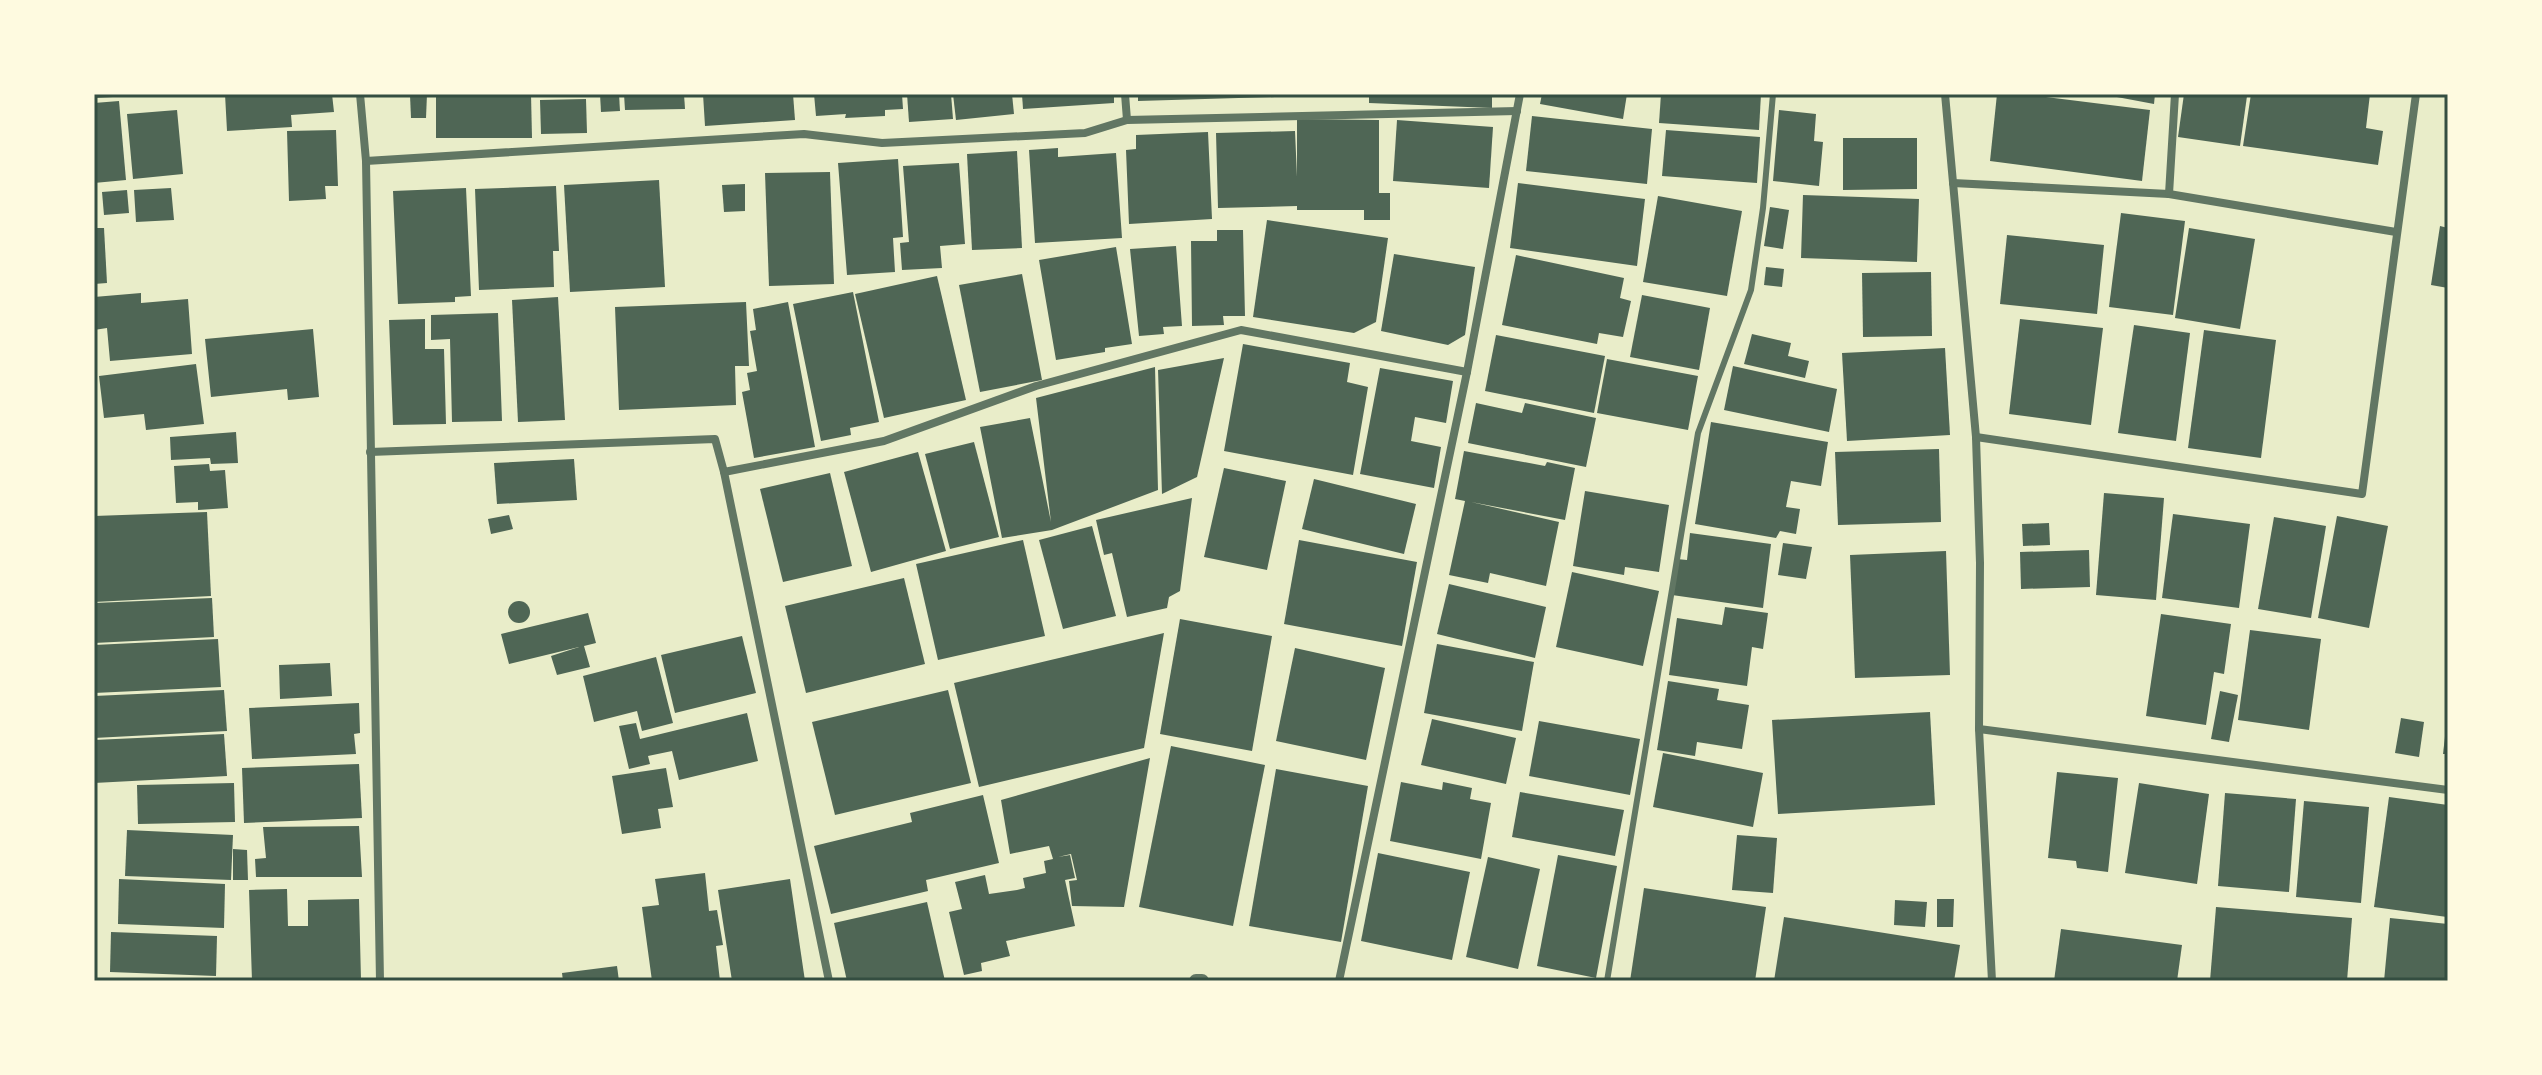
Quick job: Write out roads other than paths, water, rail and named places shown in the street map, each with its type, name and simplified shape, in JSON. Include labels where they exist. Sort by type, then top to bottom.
[{"type":"street","points":[[360,94],[366,161],[380,981]]},
{"type":"street","points":[[1125,94],[1127,120]]},
{"type":"street","points":[[1339,981],[1467,372],[1520,94]]},
{"type":"street","points":[[1945,94],[1976,437],[1980,563],[1979,729],[1992,981]]},
{"type":"street","points":[[2169,194],[2175,94]]},
{"type":"street","points":[[1976,437],[2362,494],[2416,94]]},
{"type":"street","points":[[366,161],[804,134],[882,143],[1085,133],[1127,120],[1517,111]]},
{"type":"street","points":[[1953,183],[2169,194],[2396,232]]},
{"type":"street","points":[[724,472],[884,441],[1036,386],[1241,330],[1467,372]]},
{"type":"street","points":[[370,452],[715,439],[829,981]]},
{"type":"street","points":[[1979,729],[2448,790]]},
{"type":"street","points":[[1196,981],[1202,981]]},
{"type":"lane","points":[[1607,981],[1698,433],[1751,290],[1763,208],[1773,94]]}]
